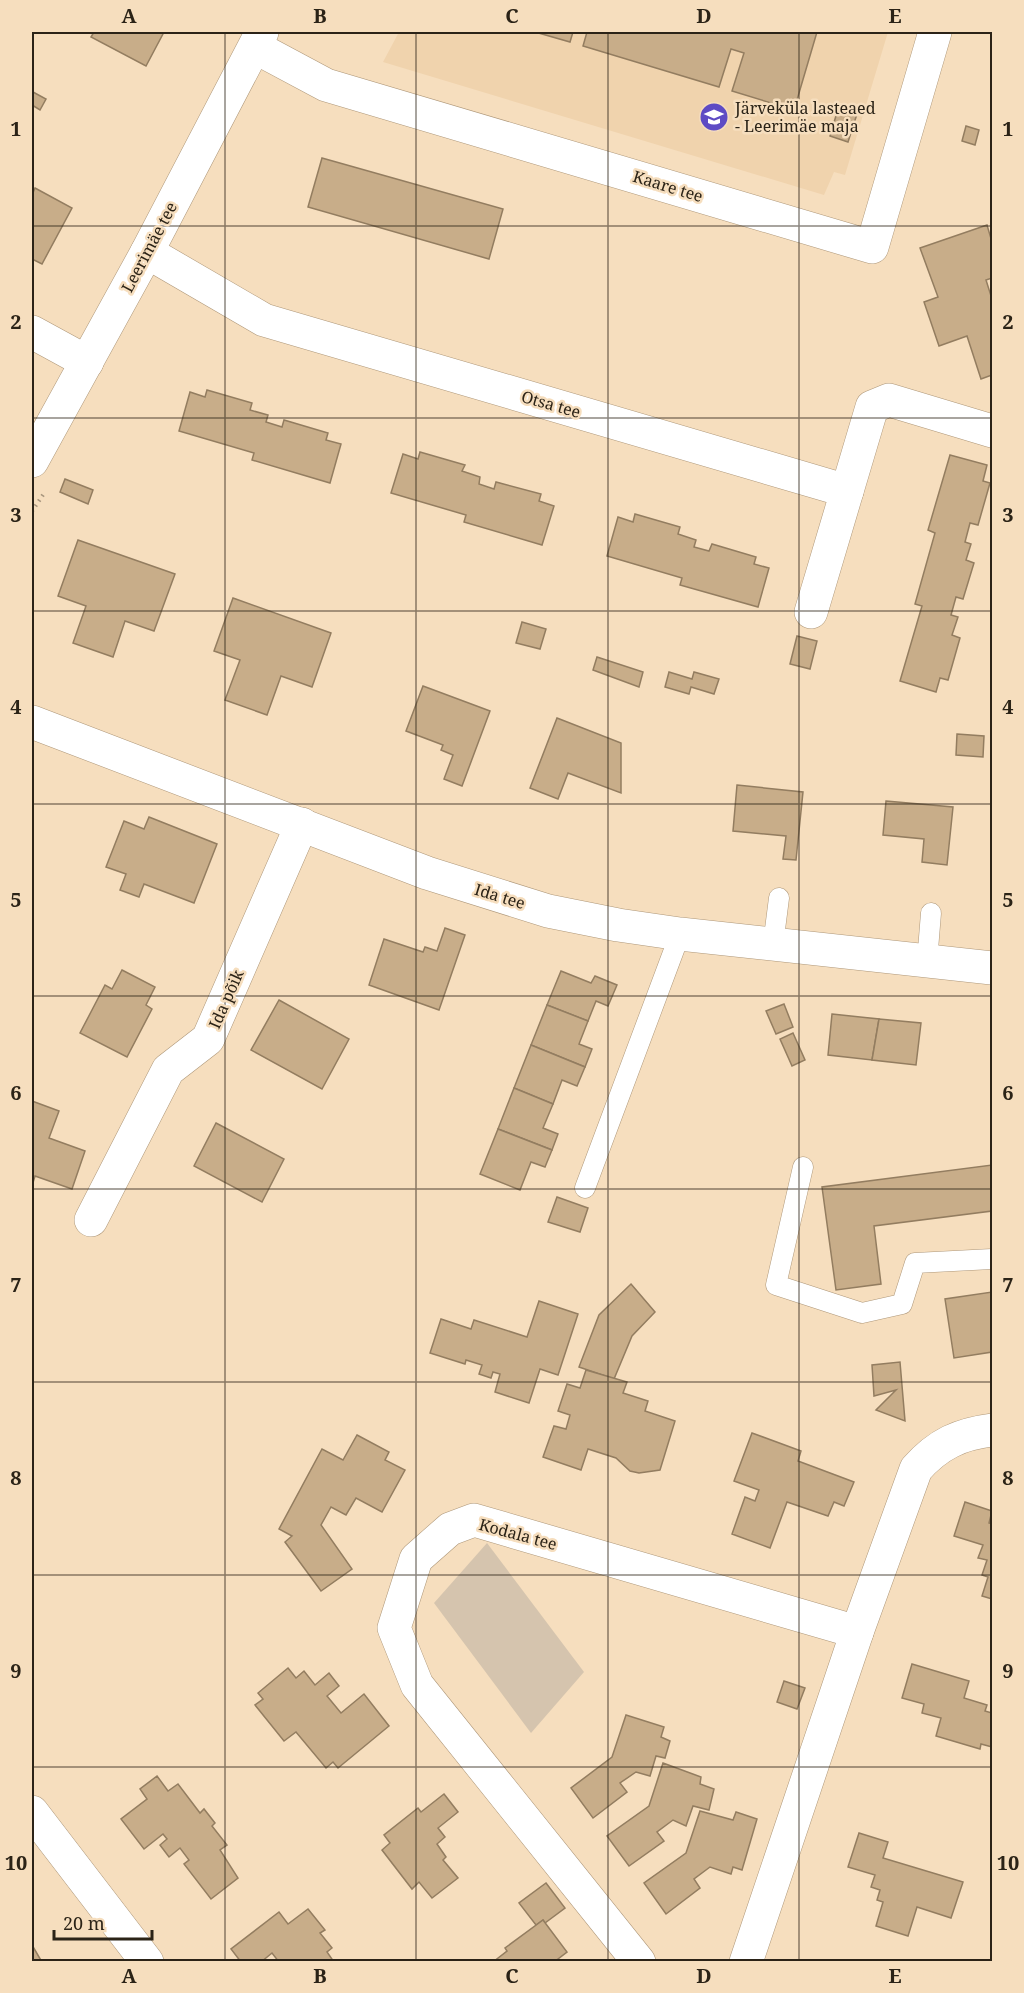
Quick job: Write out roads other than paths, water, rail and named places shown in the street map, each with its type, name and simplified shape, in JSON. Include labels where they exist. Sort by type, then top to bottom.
[{"type":"street","name":"Kaare tee","points":[[258,39],[326,85],[872,247],[935,32]]},
{"type":"street","name":"Leerimäe tee","points":[[32,461],[147,252],[258,39]]},
{"type":"street","name":"Otsa tee","points":[[147,252],[264,320],[847,490]]},
{"type":"street","points":[[32,332],[87,362]]},
{"type":"street","points":[[811,612],[872,407],[889,400],[993,431]]},
{"type":"street","name":"Ida tee","points":[[32,722],[427,873],[548,911],[680,934],[993,968]]},
{"type":"street","name":"Ida põik","points":[[92,1220],[168,1070],[208,1039],[302,824]]},
{"type":"street","points":[[746,1962],[857,1632],[916,1469],[929,1455],[948,1441],[971,1432],[993,1430]]},
{"type":"street","name":"Kodala tee","points":[[639,1962],[417,1684],[394,1628],[417,1559],[450,1529],[474,1520],[857,1632]]},
{"type":"street","points":[[32,1812],[147,1962]]},
{"type":"lane","points":[[773,945],[779,898]]},
{"type":"lane","points":[[927,962],[931,913]]},
{"type":"lane","points":[[585,1188],[680,934]]},
{"type":"lane","points":[[803,1167],[776,1284],[862,1312],[902,1304],[915,1263],[993,1259]]},
{"type":"place","name":"Järveküla lasteaed - Leerimäe maja","points":[[714,117]]}]
